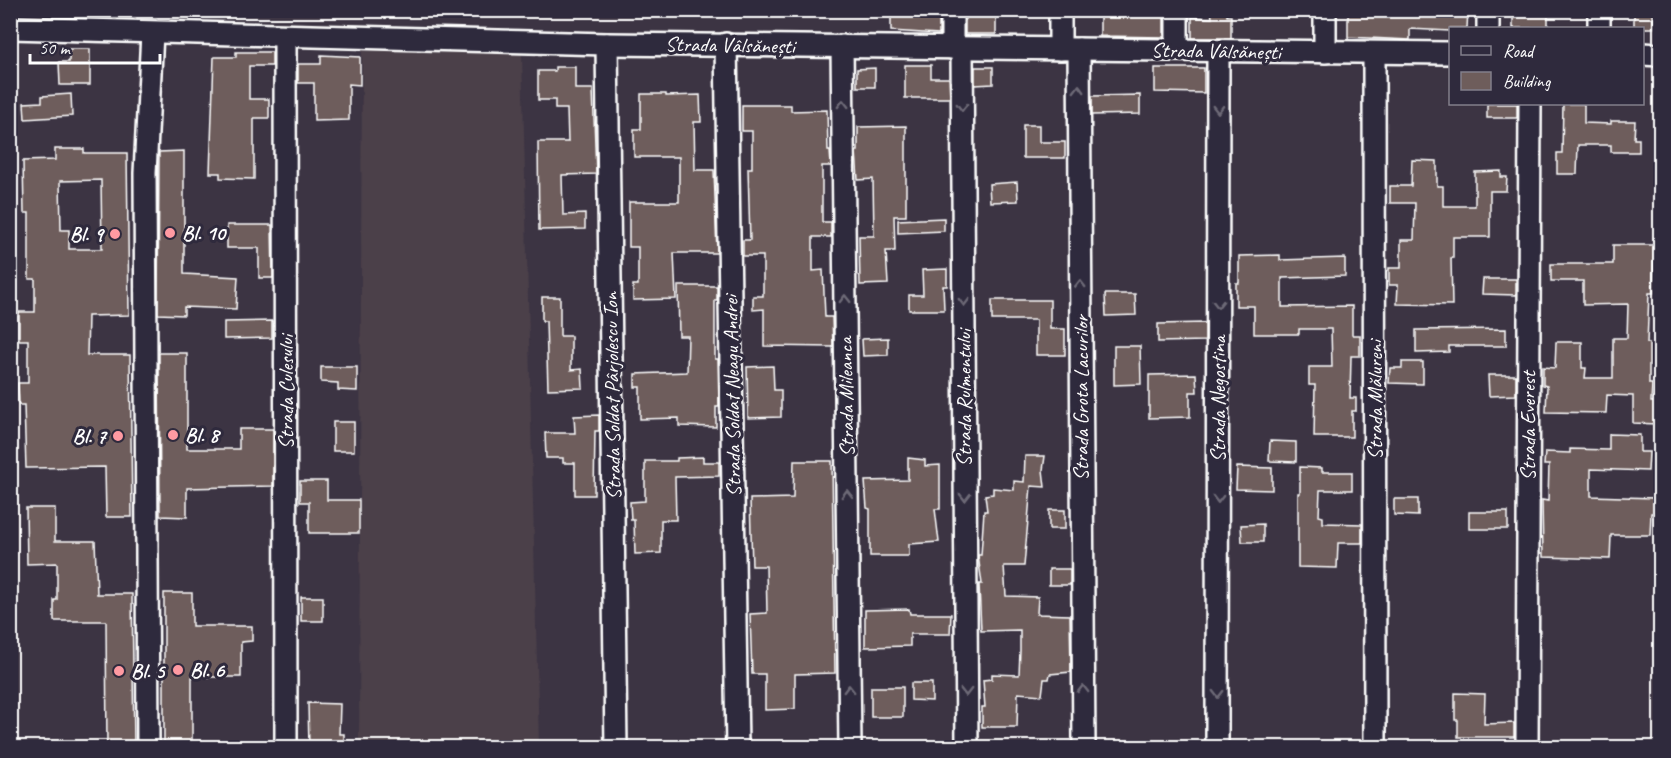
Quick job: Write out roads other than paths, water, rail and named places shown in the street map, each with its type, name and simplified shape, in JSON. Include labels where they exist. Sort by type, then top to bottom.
[{"type":"street","name":"Strada Rulmentului","points":[[952,10],[957,48],[967,747]]},
{"type":"street","name":"Strada Grota Lacurilor","points":[[1060,10],[1069,49],[1084,747]]},
{"type":"street","points":[[1177,10],[1177,50]]},
{"type":"street","points":[[1324,52],[1325,10]]},
{"type":"street","points":[[1488,10],[1488,27]]},
{"type":"street","points":[[1599,10],[1599,27]]},
{"type":"street","name":"Strada Vâlsănești","points":[[10,28],[607,44],[1449,53]]},
{"type":"street","points":[[148,747],[145,173],[152,33]]},
{"type":"street","name":"Strada Culesului","points":[[285,37],[286,747]]},
{"type":"street","name":"Strada Soldat Pârjolescu Ion","points":[[607,44],[616,747]]},
{"type":"street","name":"Strada Soldat Neagu Andrei","points":[[726,44],[737,747]]},
{"type":"street","name":"Strada Mileanca","points":[[842,46],[850,747]]},
{"type":"street","name":"Strada Negostina","points":[[1218,51],[1218,747]]},
{"type":"street","name":"Strada Mălureni","points":[[1374,52],[1375,747]]},
{"type":"street","points":[[1644,54],[1660,55]]},
{"type":"street","name":"Strada Everest","points":[[1527,747],[1530,105]]},
{"type":"place","name":"Bl. 10","points":[[170,233]]},
{"type":"place","name":"Bl. 9","points":[[115,234]]},
{"type":"place","name":"Bl. 8","points":[[173,435]]},
{"type":"place","name":"Bl. 7","points":[[118,436]]},
{"type":"place","name":"Bl. 6","points":[[178,670]]},
{"type":"place","name":"Bl. 5","points":[[119,671]]}]
